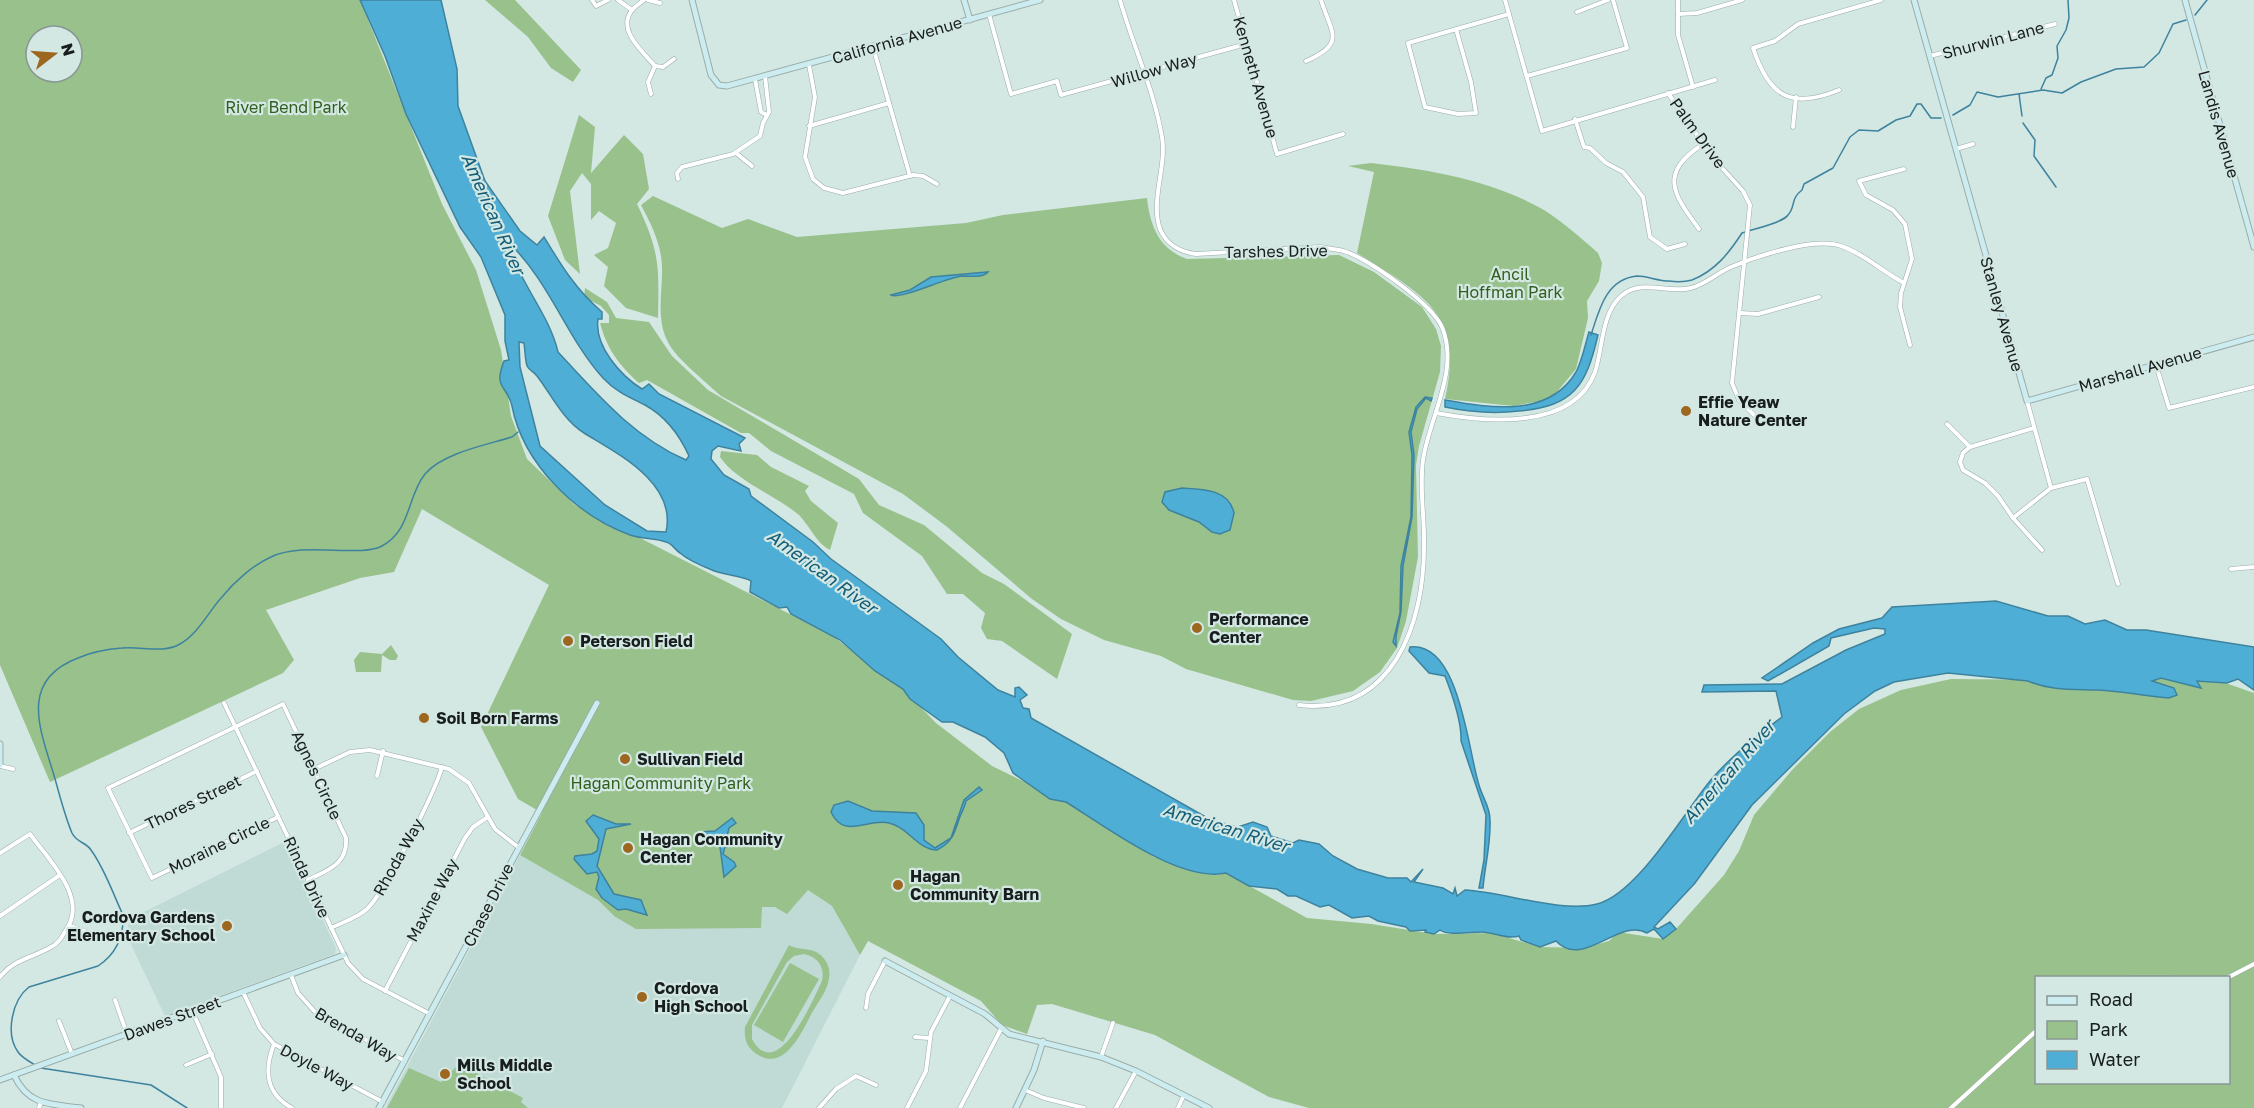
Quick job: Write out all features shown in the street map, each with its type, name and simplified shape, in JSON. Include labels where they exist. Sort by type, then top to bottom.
[{"type":"street","points":[[592,0],[596,6],[608,0]]},
{"type":"street","points":[[618,0],[632,10]]},
{"type":"street","points":[[655,66],[629,35],[627,22],[632,10],[646,0],[660,3]]},
{"type":"street","name":"California Avenue","points":[[692,0],[714,81],[727,86],[1040,0]]},
{"type":"street","points":[[964,0],[970,20]]},
{"type":"street","name":"Tarshes Drive","points":[[1120,0],[1144,72],[1162,139],[1158,220],[1167,240],[1179,250],[1191,253],[1320,247],[1340,250],[1363,261],[1421,299],[1432,311],[1446,342],[1447,365],[1426,443],[1421,478],[1424,566],[1406,644],[1389,671],[1361,694],[1327,705],[1299,705]]},
{"type":"street","name":"Kenneth Avenue","points":[[1234,0],[1277,154],[1343,134]]},
{"type":"street","points":[[1306,62],[1325,51],[1334,39],[1321,0]]},
{"type":"street","name":"Palm Drive","points":[[1505,0],[1542,131],[1575,119],[1668,93],[1703,144],[1747,196],[1751,209],[1751,224],[1732,382],[1739,399],[1760,421]]},
{"type":"street","points":[[1576,12],[1608,0]]},
{"type":"street","points":[[1527,76],[1627,48],[1614,0]]},
{"type":"street","points":[[1678,0],[1678,35],[1693,87]]},
{"type":"street","points":[[1678,14],[1696,13],[1742,0]]},
{"type":"street","points":[[1839,90],[1816,97],[1782,94],[1770,86],[1762,75],[1754,48],[1775,41],[1798,24],[1881,0]]},
{"type":"street","name":"Stanley Avenue","points":[[1914,0],[2051,488]]},
{"type":"street","name":"Landis Avenue","points":[[2185,0],[2254,247]]},
{"type":"street","name":"Willow Way","points":[[989,14],[1011,94],[1057,81],[1061,95],[1246,44]]},
{"type":"street","points":[[1456,29],[1471,82],[1476,113],[1458,114],[1425,107],[1408,43],[1456,29],[1509,14]]},
{"type":"street","name":"Shurwin Lane","points":[[1930,56],[2055,24]]},
{"type":"street","points":[[873,47],[910,176]]},
{"type":"street","points":[[655,66],[663,66],[674,59]]},
{"type":"street","points":[[809,65],[815,90],[805,150],[806,164],[813,179],[833,192],[850,193],[910,176],[923,176],[937,184]]},
{"type":"street","points":[[651,94],[648,82],[655,66]]},
{"type":"street","points":[[678,179],[677,173],[682,167],[736,153],[746,143],[760,136],[769,106],[765,76]]},
{"type":"street","points":[[755,79],[761,112],[766,116]]},
{"type":"street","points":[[1668,93],[1714,80]]},
{"type":"street","points":[[1793,127],[1796,97]]},
{"type":"street","points":[[809,126],[890,103]]},
{"type":"street","points":[[1575,119],[1584,147],[1590,148],[1606,163],[1623,172],[1643,197],[1650,237],[1667,249],[1686,244]]},
{"type":"street","points":[[1699,229],[1676,197],[1674,178],[1683,158],[1703,144]]},
{"type":"street","points":[[1956,149],[1973,144]]},
{"type":"street","points":[[736,153],[752,166]]},
{"type":"street","points":[[1904,169],[1859,181],[1870,200],[1893,210],[1903,221],[1912,253],[1900,308],[1910,345]]},
{"type":"street","points":[[1435,413],[1458,418],[1520,419],[1540,417],[1564,407],[1581,393],[1593,376],[1610,311],[1620,296],[1634,288],[1690,288],[1746,261],[1812,243],[1830,243],[1849,249],[1904,282]]},
{"type":"street","points":[[1741,313],[1758,314],[1819,297]]},
{"type":"street","name":"Marshall Avenue","points":[[2026,401],[2254,337]]},
{"type":"street","points":[[2156,365],[2169,408],[2254,387]]},
{"type":"street","points":[[1947,424],[1970,447]]},
{"type":"street","points":[[2034,428],[1970,447],[1962,456],[1962,468],[1992,489],[2013,519],[2042,550]]},
{"type":"street","points":[[2013,519],[2051,488],[2087,479],[2118,584]]},
{"type":"street","points":[[2231,569],[2254,567]]},
{"type":"street","name":"Rinda Drive","points":[[224,703],[344,955],[357,975],[430,1014]]},
{"type":"street","name":"Chase Drive","points":[[379,1108],[597,703]]},
{"type":"street","name":"Agnes Circle","points":[[236,727],[283,704],[314,769],[345,835],[346,845],[338,863],[308,880]]},
{"type":"street","name":"Moraine Circle","points":[[236,727],[108,788],[152,878],[278,817]]},
{"type":"street","points":[[0,744],[0,766],[13,769]]},
{"type":"street","points":[[314,769],[350,752],[383,751],[442,766],[455,772],[469,783],[500,834],[518,847]]},
{"type":"street","points":[[377,776],[383,751]]},
{"type":"street","name":"Rhoda Way","points":[[331,928],[362,913],[378,896],[433,792],[442,766]]},
{"type":"street","name":"Thores Street","points":[[129,832],[256,771]]},
{"type":"street","name":"Maxine Way","points":[[385,991],[465,838],[473,827],[488,817]]},
{"type":"street","points":[[0,853],[30,834],[60,875],[71,897],[70,926],[57,944],[16,962],[0,977]]},
{"type":"street","points":[[0,916],[60,875]]},
{"type":"street","points":[[70,926],[87,932]]},
{"type":"street","name":"Dawes Street","points":[[0,1080],[344,955]]},
{"type":"street","points":[[866,1008],[868,994],[885,961],[985,1014],[1001,1029],[1013,1036],[1042,1041],[1101,1057],[1136,1071],[1209,1108]]},
{"type":"street","points":[[2230,976],[2254,964]]},
{"type":"street","name":"Brenda Way","points":[[291,975],[298,993],[315,1012],[405,1061]]},
{"type":"street","name":"Doyle Way","points":[[243,992],[260,1028],[274,1044],[383,1102]]},
{"type":"street","points":[[907,1108],[928,1065],[929,1038],[950,995]]},
{"type":"street","points":[[116,1000],[128,1034]]},
{"type":"street","points":[[192,1011],[223,1084],[221,1108]]},
{"type":"street","points":[[59,1021],[72,1054]]},
{"type":"street","points":[[1101,1057],[1113,1023]]},
{"type":"street","points":[[960,1108],[1001,1029]]},
{"type":"street","points":[[1951,1108],[2035,1033]]},
{"type":"street","points":[[915,1037],[929,1038]]},
{"type":"street","points":[[1016,1108],[1025,1090],[1042,1041]]},
{"type":"street","points":[[274,1044],[267,1066],[268,1080],[276,1096],[292,1108]]},
{"type":"street","points":[[186,1065],[212,1054]]},
{"type":"street","points":[[1116,1108],[1136,1071]]},
{"type":"street","points":[[14,1075],[21,1090],[40,1105],[81,1108]]},
{"type":"street","points":[[819,1108],[836,1089],[856,1076],[876,1085]]},
{"type":"street","points":[[1025,1090],[1044,1098],[1084,1108]]},
{"type":"street","points":[[1178,1108],[1184,1095]]},
{"type":"shaded area","name":"Cordova Gardens Elementary School","points":[[286,841],[336,948],[335,954],[165,1016],[126,934],[130,919]]},
{"type":"shaded area","name":"Cordova High School","points":[[520,855],[598,900],[614,916],[661,906],[775,907],[808,890],[832,906],[860,955],[782,1108],[385,1108]]},
{"type":"green space","points":[[0,0],[360,0],[442,204],[476,270],[501,350],[511,416],[527,459],[575,505],[831,635],[903,689],[936,723],[992,766],[1066,802],[1154,857],[1183,868],[1217,875],[1226,873],[1307,918],[1371,924],[1434,934],[1492,933],[1540,947],[1584,948],[1609,941],[1618,932],[1663,939],[1676,929],[1724,875],[1739,851],[1754,815],[1793,769],[1830,732],[1859,709],[1901,690],[1951,679],[2047,680],[2132,671],[2214,679],[2254,693],[2254,1108],[1309,1108],[1269,1097],[1155,1035],[1052,1004],[1037,1005],[1027,1034],[1002,1025],[981,1001],[868,941],[860,955],[832,906],[808,890],[787,914],[775,907],[762,907],[761,928],[636,929],[614,916],[598,900],[520,855],[542,813],[518,799],[481,727],[549,585],[422,509],[394,572],[360,578],[266,610],[294,660],[283,673],[50,782],[0,665]]},
{"type":"green space","points":[[485,0],[515,0],[581,70],[573,82],[551,68],[528,37]]},
{"type":"green space","points":[[579,115],[595,127],[591,173],[624,135],[643,154],[649,189],[637,204],[654,247],[658,272],[658,318],[626,308],[604,286],[608,267],[594,255],[608,248],[616,223],[599,211],[591,220],[591,184],[582,173],[570,191],[580,274],[565,260],[548,216]]},
{"type":"green space","name":"Ancil Hoffman Park","points":[[1371,163],[1438,173],[1503,191],[1544,210],[1598,253],[1602,263],[1599,281],[1587,301],[1588,318],[1576,369],[1551,399],[1514,406],[1445,399],[1450,369],[1449,345],[1443,325],[1433,308],[1401,281],[1357,253],[1374,172],[1348,166]]},
{"type":"green space","points":[[653,196],[722,228],[748,219],[797,237],[966,223],[1003,215],[1147,198],[1154,227],[1163,243],[1177,255],[1187,259],[1339,255],[1374,272],[1422,307],[1436,329],[1441,346],[1440,372],[1419,446],[1416,465],[1418,557],[1406,621],[1397,648],[1380,672],[1353,691],[1311,701],[1293,700],[1186,669],[1161,656],[1104,640],[1061,619],[1032,599],[946,526],[903,494],[721,396],[679,357],[669,344],[662,325],[660,249],[641,205]]},
{"type":"green space","points":[[585,288],[607,302],[616,318],[649,322],[672,356],[708,390],[859,479],[879,505],[924,525],[982,573],[1004,584],[1072,634],[1057,679],[1002,641],[987,639],[981,628],[985,613],[963,594],[947,594],[922,556],[863,513],[854,494],[771,451],[749,433],[741,433],[647,380],[639,383],[625,370],[610,349],[600,323],[609,323],[609,315],[601,306],[584,297]]},
{"type":"green space","points":[[721,451],[757,455],[771,467],[809,486],[805,491],[811,501],[838,523],[830,550],[821,543],[799,515],[727,466],[720,457]]},
{"type":"green space","points":[[391,645],[398,656],[396,660],[390,660],[382,655],[381,672],[356,672],[354,660],[360,652],[382,654]]},
{"type":"green space","points":[[789,945],[821,955],[829,968],[827,986],[791,1048],[774,1059],[765,1058],[754,1052],[747,1044],[745,1027]],"holes":[[[804,954],[817,960],[822,971],[822,981],[811,1005],[783,1046],[772,1052],[762,1050],[752,1039],[752,1025],[787,962],[794,956]]]},
{"type":"green space","points":[[790,963],[819,979],[783,1042],[754,1025]]},
{"type":"green space","name":"Mills Middle School","points":[[459,1064],[523,1098],[521,1102],[528,1108],[387,1108],[409,1068],[441,1082]]},
{"type":"water","name":"American River","points":[[360,0],[441,0],[457,69],[458,106],[485,181],[520,231],[537,245],[544,237],[577,286],[602,312],[602,319],[598,319],[600,340],[618,368],[642,389],[649,384],[659,394],[745,438],[739,444],[741,451],[718,446],[712,451],[711,459],[724,475],[749,489],[751,496],[813,542],[831,559],[941,639],[958,657],[998,690],[1015,697],[1015,688],[1019,687],[1027,695],[1020,700],[1023,708],[1029,709],[1031,718],[1211,820],[1238,827],[1253,822],[1267,827],[1271,836],[1293,843],[1299,840],[1319,844],[1333,856],[1357,869],[1388,878],[1407,878],[1411,882],[1423,869],[1414,882],[1443,888],[1453,894],[1455,888],[1457,896],[1465,890],[1550,904],[1583,906],[1597,904],[1612,897],[1628,885],[1659,851],[1699,795],[1726,763],[1782,717],[1776,691],[1702,692],[1704,685],[1782,684],[1846,650],[1885,634],[1885,629],[1874,628],[1831,638],[1829,646],[1768,681],[1762,678],[1813,643],[1839,629],[1882,618],[1892,607],[1996,601],[2048,616],[2068,616],[2085,624],[2105,620],[2127,630],[2146,630],[2254,647],[2254,690],[2238,679],[2227,683],[2197,681],[2201,688],[2161,678],[2152,681],[2174,688],[2177,695],[2169,698],[2054,688],[2028,681],[1948,673],[1894,682],[1875,691],[1844,714],[1752,805],[1695,883],[1654,927],[1658,929],[1670,922],[1676,929],[1663,939],[1654,929],[1647,933],[1636,930],[1613,936],[1578,950],[1567,948],[1556,941],[1540,947],[1521,940],[1519,936],[1510,937],[1487,932],[1454,933],[1440,930],[1434,934],[1425,932],[1426,930],[1410,931],[1406,927],[1378,921],[1369,916],[1352,918],[1329,905],[1320,907],[1296,896],[1288,896],[1277,889],[1249,886],[1226,873],[1207,874],[1187,870],[1121,838],[1066,802],[1050,799],[1013,773],[1004,753],[985,737],[953,722],[942,722],[910,699],[903,689],[875,671],[840,640],[791,614],[787,607],[779,608],[750,592],[751,581],[700,565],[683,556],[668,543],[630,535],[610,526],[590,515],[555,485],[527,448],[510,399],[500,382],[504,361],[509,360],[505,341],[505,315],[481,257],[460,227],[406,114],[385,56]],"holes":[[[509,243],[536,275],[578,345],[603,378],[618,391],[645,405],[665,421],[689,456],[686,460],[632,427],[558,352],[548,324],[519,271]],[[519,342],[524,343],[528,367],[570,421],[584,433],[628,461],[654,485],[663,499],[667,515],[666,532],[647,531],[605,505],[540,446],[520,367]]]},
{"type":"water","points":[[988,272],[980,276],[954,278],[896,296],[891,295],[910,290],[931,277]]},
{"type":"water","points":[[1589,332],[1598,335],[1588,368],[1575,390],[1565,398],[1538,408],[1510,412],[1482,412],[1445,407],[1445,400],[1499,407],[1535,403],[1550,397],[1564,387],[1576,372]]},
{"type":"water","points":[[1425,397],[1432,398],[1431,401],[1426,398],[1417,409],[1411,432],[1414,455],[1412,517],[1403,566],[1401,612],[1396,646],[1393,642],[1400,613],[1401,566],[1411,517],[1412,455],[1409,432],[1416,407]]},
{"type":"water","points":[[1182,488],[1214,492],[1227,499],[1234,513],[1230,530],[1220,534],[1212,532],[1199,522],[1169,510],[1162,502],[1165,492]]},
{"type":"water","points":[[1410,647],[1427,650],[1440,661],[1451,679],[1459,701],[1479,785],[1490,815],[1490,837],[1483,888],[1479,888],[1484,860],[1486,815],[1461,741],[1456,708],[1445,676],[1429,673],[1409,651]]},
{"type":"water","points":[[979,787],[982,790],[966,801],[951,839],[937,850],[918,843],[896,825],[881,822],[857,826],[842,825],[831,812],[834,805],[848,801],[872,811],[916,813],[924,825],[924,840],[935,848],[951,838],[964,800]]},
{"type":"water","points":[[593,815],[616,824],[631,824],[606,829],[597,866],[614,894],[641,900],[647,915],[626,909],[618,910],[602,898],[596,889],[599,877],[597,872],[587,874],[574,859],[575,856],[592,854],[597,851],[599,839],[586,821]]},
{"type":"water","points":[[732,818],[736,823],[729,828],[727,836],[733,845],[725,847],[723,854],[736,866],[724,877],[720,847],[698,832],[715,831]]},
{"type":"waterway","points":[[2041,89],[2046,78],[2052,75],[2058,58],[2057,46],[2066,30],[2069,18],[2068,0]]},
{"type":"waterway","points":[[2195,15],[2207,0]]},
{"type":"waterway","points":[[1953,115],[1970,105],[1977,92],[1998,97],[2043,90],[2062,93],[2081,82],[2116,69],[2144,67],[2159,53],[2173,24],[2186,20]]},
{"type":"waterway","points":[[2019,94],[2022,116]]},
{"type":"waterway","points":[[1591,335],[1605,297],[1611,289],[1626,278],[1637,276],[1678,282],[1692,280],[1708,272],[1727,254],[1742,233],[1785,218],[1804,184],[1833,168],[1850,137],[1859,130],[1878,131],[1896,120],[1910,116],[1917,104],[1921,104],[1931,118],[1941,118]]},
{"type":"waterway","points":[[2023,123],[2035,140],[2034,156],[2056,187]]},
{"type":"waterway","points":[[37,1066],[26,1060],[14,1045],[11,1027],[18,1000],[29,987],[98,966],[118,945],[123,923],[123,915],[96,857],[89,847],[74,836],[64,811],[39,722],[38,706],[41,692],[48,679],[60,667],[94,652],[122,648],[166,649],[180,644],[198,628],[238,580],[271,557],[299,550],[360,551],[382,546],[398,532],[419,483],[433,467],[454,455],[512,437],[518,432]]},
{"type":"waterway","points":[[41,1068],[151,1085],[187,1108]]},
{"type":"place","name":"Effie Yeaw Nature Center","points":[[1686,411]]},
{"type":"place","name":"Performance Center","points":[[1197,628]]},
{"type":"place","name":"Peterson Field","points":[[568,641]]},
{"type":"place","name":"Soil Born Farms","points":[[424,718]]},
{"type":"place","name":"Sullivan Field","points":[[625,759]]},
{"type":"place","name":"Hagan Community Center","points":[[628,848]]},
{"type":"place","name":"Hagan Community Barn","points":[[898,885]]},
{"type":"place","name":"Cordova Gardens Elementary School","points":[[227,926]]},
{"type":"place","name":"Cordova High School","points":[[642,997]]},
{"type":"place","name":"Mills Middle School","points":[[445,1074]]},
{"type":"park label","name":"River Bend Park","points":[[286,107]]},
{"type":"park label","name":"Hagan Community Park","points":[[661,783]]}]
